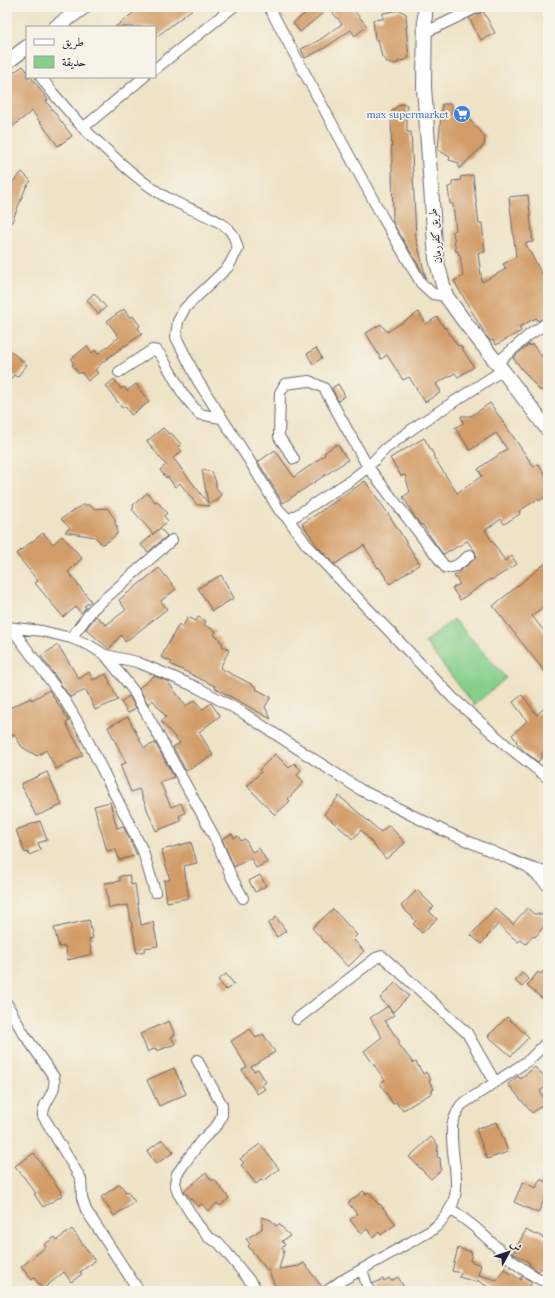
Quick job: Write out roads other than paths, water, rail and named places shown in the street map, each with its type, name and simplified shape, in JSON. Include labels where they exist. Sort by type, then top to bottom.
[{"type":"main road","points":[[57,26],[84,7]]},
{"type":"main road","name":"طريق كفررمان","points":[[425,7],[424,87],[436,259],[446,296],[548,430]]},
{"type":"main road","points":[[7,62],[25,52]]},
{"type":"street","points":[[156,67],[233,7]]},
{"type":"street","points":[[269,7],[382,216],[421,283],[433,294],[446,296]]},
{"type":"street","points":[[424,33],[478,7]]},
{"type":"street","points":[[42,78],[83,128],[135,176],[167,198],[225,226],[234,236],[238,249],[228,267],[185,308],[178,321],[176,337],[198,381],[279,510],[289,520],[306,544],[453,698],[506,745],[548,778]]},
{"type":"street","points":[[83,128],[143,78]]},
{"type":"street","points":[[289,520],[368,468],[385,449],[500,366],[529,335],[548,322]]},
{"type":"street","points":[[119,372],[152,350],[157,351],[183,394],[199,414],[221,418]]},
{"type":"street","points":[[294,459],[279,437],[280,393],[285,384],[309,381],[324,388],[368,468],[446,568],[456,566],[470,555]]},
{"type":"street","points":[[71,638],[94,608],[172,540]]},
{"type":"street","points":[[10,628],[42,631],[71,638],[89,645],[105,655],[133,690],[215,838],[232,878],[243,898]]},
{"type":"street","points":[[10,628],[60,693],[83,731],[143,851],[155,892]]},
{"type":"street","points":[[105,655],[137,662],[198,688],[240,711],[360,790],[444,831],[526,866],[548,873]]},
{"type":"street","points":[[526,866],[548,886]]},
{"type":"street","points":[[297,1020],[376,958],[382,956],[467,1033],[495,1082]]},
{"type":"street","points":[[7,1004],[22,1031],[54,1077],[55,1084],[53,1093],[43,1110],[43,1116],[81,1179],[82,1198],[86,1210],[139,1291]]},
{"type":"street","points":[[327,1291],[341,1281],[432,1230],[440,1223],[451,1209],[455,1198],[456,1184],[452,1127],[456,1114],[461,1105],[529,1060],[548,1041]]},
{"type":"street","points":[[198,1060],[222,1105],[222,1115],[218,1124],[201,1141],[177,1174],[175,1183],[178,1193],[196,1222],[208,1237],[219,1243],[258,1291]]},
{"type":"street","points":[[451,1209],[478,1230],[503,1254],[521,1268],[548,1283]]},
{"type":"street","points":[[362,1270],[369,1291]]},
{"type":"place","name":"max supermarket","points":[[462,114]]}]
